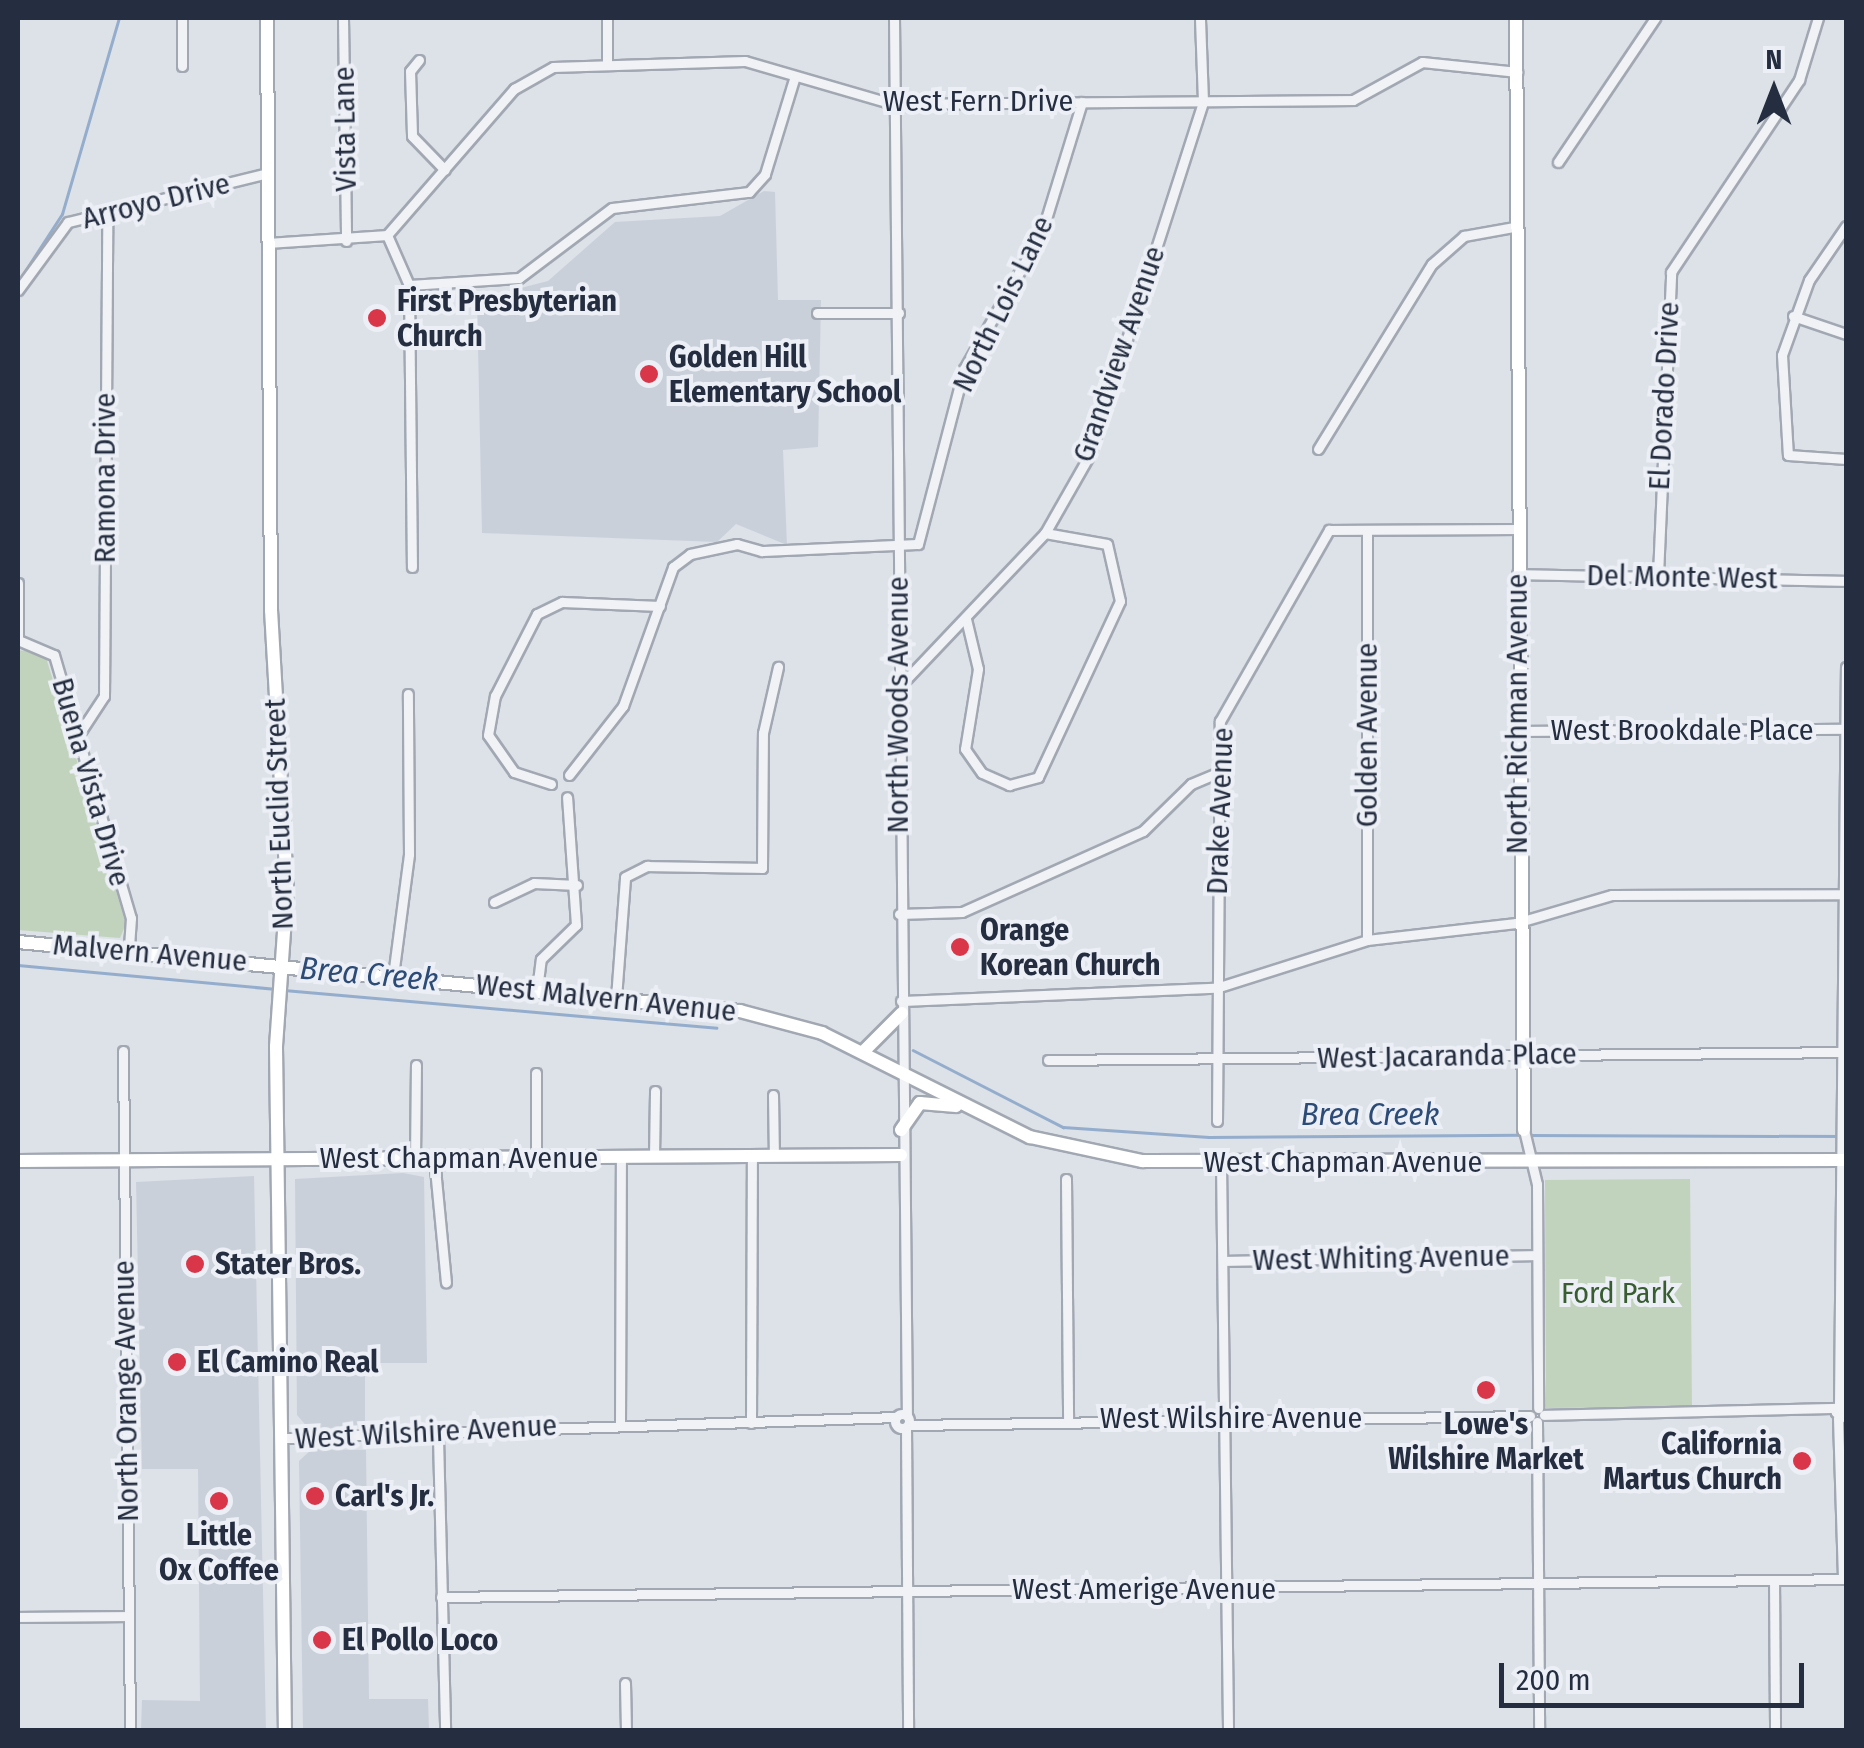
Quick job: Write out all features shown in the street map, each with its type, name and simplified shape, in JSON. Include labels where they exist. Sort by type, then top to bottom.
[{"type":"main road","name":"North Euclid Street","points":[[267,18],[282,964],[276,1160],[285,1730]]},
{"type":"main road","name":"North Richman Avenue","points":[[1516,18],[1516,924],[1527,1136]]},
{"type":"main road","name":"Malvern Avenue","points":[[18,942],[282,964]]},
{"type":"main road","name":"West Malvern Avenue","points":[[282,964],[714,1006],[822,1033],[863,1052]]},
{"type":"main road","points":[[863,1052],[902,1007]]},
{"type":"main road","name":"West Chapman Avenue","points":[[863,1052],[973,1109],[1077,1152],[1222,1162],[1845,1160]]},
{"type":"main road","points":[[901,1130],[926,1101],[973,1109]]},
{"type":"main road","name":"West Chapman Avenue","points":[[18,1161],[901,1155]]},
{"type":"street","points":[[182,18],[182,66]]},
{"type":"street","name":"Vista Lane","points":[[343,18],[346,241]]},
{"type":"street","points":[[607,18],[607,62]]},
{"type":"street","name":"North Woods Avenue","points":[[894,18],[900,314],[896,690],[908,1730]]},
{"type":"street","name":"Grandview Avenue","points":[[896,690],[1045,533],[1090,454],[1202,101],[1200,18]]},
{"type":"street","points":[[1558,162],[1655,18]]},
{"type":"street","name":"El Dorado Drive","points":[[1658,575],[1671,272],[1799,80],[1818,18]]},
{"type":"street","points":[[419,60],[410,71],[412,136],[445,170]]},
{"type":"street","name":"West Fern Drive","points":[[387,235],[532,73],[607,62],[745,61],[893,104],[1353,100],[1422,62],[1518,72]]},
{"type":"street","points":[[410,285],[518,278],[612,208],[749,192],[765,174],[796,76]]},
{"type":"street","name":"North Lois Lane","points":[[898,549],[918,544],[964,369],[1042,232],[1082,102]]},
{"type":"street","name":"Arroyo Drive","points":[[18,290],[58,231],[107,213],[267,173]]},
{"type":"street","name":"Ramona Drive","points":[[79,734],[104,696],[107,213]]},
{"type":"street","points":[[1846,226],[1793,316],[1782,355],[1788,456],[1846,459]]},
{"type":"street","points":[[1318,449],[1432,264],[1464,236],[1514,227]]},
{"type":"street","points":[[268,243],[346,241],[387,235],[410,285],[412,567]]},
{"type":"street","points":[[817,312],[900,314]]},
{"type":"street","points":[[1793,316],[1846,334]]},
{"type":"street","points":[[1368,530],[1514,529]]},
{"type":"street","name":"Drake Avenue","points":[[1217,1120],[1220,721],[1329,530],[1368,530]]},
{"type":"street","name":"Golden Avenue","points":[[1366,940],[1368,530]]},
{"type":"street","points":[[966,619],[978,669],[964,749],[982,773],[1009,784],[1038,777],[1120,601],[1107,544],[1045,533]]},
{"type":"street","points":[[570,775],[623,706],[673,567],[737,544],[898,549]]},
{"type":"street","name":"Del Monte West","points":[[1517,574],[1846,582]]},
{"type":"street","points":[[18,583],[18,640]]},
{"type":"street","points":[[551,784],[514,772],[488,735],[494,696],[537,614],[562,602],[660,606]]},
{"type":"street","name":"Buena Vista Drive","points":[[18,640],[54,655],[131,918],[129,950]]},
{"type":"street","points":[[616,998],[625,877],[646,866],[762,868],[763,733],[778,667]]},
{"type":"street","points":[[1845,1580],[1842,1122],[1846,667]]},
{"type":"street","points":[[394,976],[409,854],[408,694]]},
{"type":"street","name":"West Brookdale Place","points":[[1518,732],[1846,729]]},
{"type":"street","points":[[899,914],[979,905],[1142,832],[1190,784],[1217,774]]},
{"type":"street","points":[[537,990],[541,959],[576,925],[577,885],[566,797]]},
{"type":"street","points":[[494,902],[534,883],[577,885]]},
{"type":"street","points":[[902,1007],[1216,988],[1366,940],[1516,924],[1612,896],[1846,894]]},
{"type":"street","name":"North Orange Avenue","points":[[123,1051],[130,1730]]},
{"type":"street","name":"West Jacaranda Place","points":[[1048,1060],[1845,1052]]},
{"type":"street","points":[[415,1159],[416,1065]]},
{"type":"street","points":[[536,1074],[536,1158]]},
{"type":"street","points":[[654,1091],[654,1157]]},
{"type":"street","points":[[774,1095],[774,1156]]},
{"type":"street","name":"North Richman Avenue","points":[[1527,1136],[1534,1162],[1537,1255],[1539,1730]]},
{"type":"street","points":[[751,1423],[752,1156]]},
{"type":"street","points":[[620,1424],[621,1157]]},
{"type":"street","points":[[434,1158],[446,1282]]},
{"type":"street","points":[[1222,1162],[1228,1730]]},
{"type":"street","points":[[1066,1179],[1068,1419]]},
{"type":"street","name":"West Whiting Avenue","points":[[1225,1261],[1537,1255]]},
{"type":"street","name":"West Wilshire Avenue","points":[[280,1438],[438,1437],[620,1424],[1842,1412]]},
{"type":"street","points":[[438,1437],[445,1730]]},
{"type":"street","points":[[1774,1580],[1775,1730]]},
{"type":"street","name":"West Amerige Avenue","points":[[441,1597],[1845,1580]]},
{"type":"street","points":[[18,1617],[129,1616]]},
{"type":"street","points":[[625,1684],[626,1730]]},
{"type":"shaded area","name":"Golden Hill Elementary School","points":[[764,191],[775,192],[778,300],[821,300],[818,447],[783,450],[787,545],[736,524],[717,542],[482,533],[477,299],[548,281],[615,222],[720,216]]},
{"type":"shaded area","points":[[403,1173],[424,1177],[427,1363],[365,1363],[365,1427],[309,1429],[297,1415],[295,1179]]},
{"type":"shaded area","points":[[254,1176],[266,1730],[141,1730],[142,1700],[200,1701],[198,1469],[142,1469],[136,1182]]},
{"type":"shaded area","points":[[312,1449],[366,1450],[369,1699],[428,1699],[429,1730],[303,1730],[299,1461]]},
{"type":"green space","points":[[18,650],[45,654],[126,924],[120,938],[18,930]]},
{"type":"green space","name":"Ford Park","points":[[1690,1179],[1692,1407],[1546,1408],[1545,1180]]},
{"type":"waterway","points":[[18,282],[62,214],[119,18]]},
{"type":"waterway","name":"Brea Creek","points":[[18,965],[276,989]]},
{"type":"waterway","name":"Brea Creek","points":[[284,990],[716,1028]]},
{"type":"waterway","name":"Brea Creek","points":[[913,1050],[1063,1127],[1209,1137],[1520,1135]]},
{"type":"waterway","name":"Brea Creek","points":[[1528,1135],[1846,1136]]},
{"type":"place","name":"First Presbyterian Church","points":[[377,318]]},
{"type":"place","name":"Golden Hill Elementary School","points":[[649,374]]},
{"type":"place","name":"Orange Korean Church","points":[[960,947]]},
{"type":"place","name":"Stater Bros.","points":[[195,1264]]},
{"type":"place","name":"El Camino Real","points":[[177,1362]]},
{"type":"place","name":"Lowe's Wilshire Market","points":[[1486,1390]]},
{"type":"place","name":"California Martus Church","points":[[1802,1461]]},
{"type":"place","name":"Carl's Jr.","points":[[315,1496]]},
{"type":"place","name":"Little Ox Coffee","points":[[219,1501]]},
{"type":"place","name":"El Pollo Loco","points":[[322,1640]]}]
